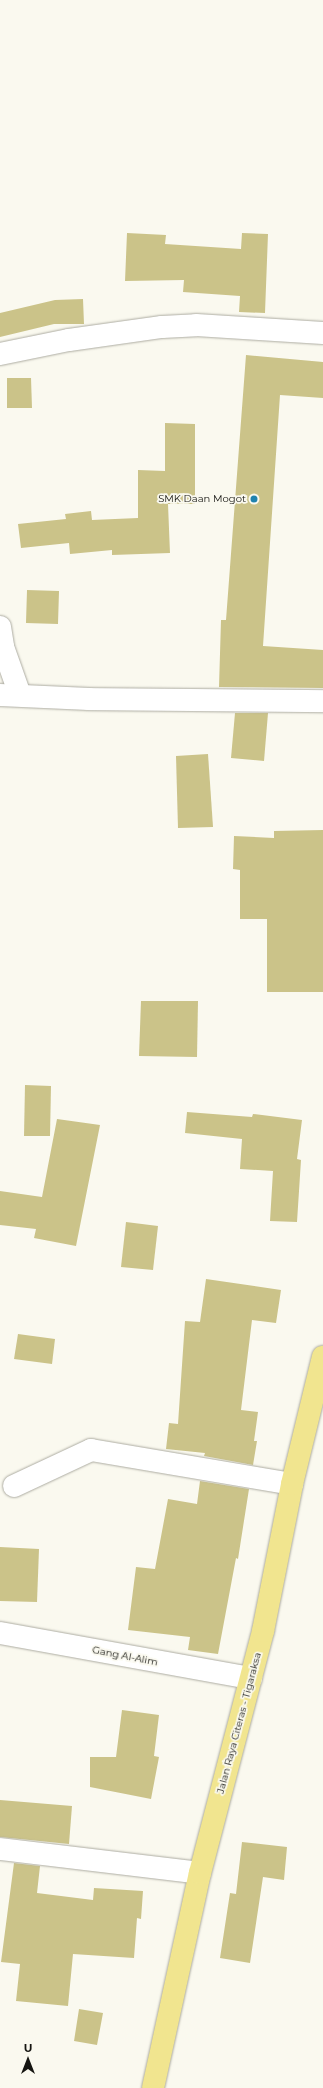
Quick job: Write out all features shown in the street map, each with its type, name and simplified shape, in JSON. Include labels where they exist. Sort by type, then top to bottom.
[{"type":"main road","name":"Jalan Raya Citeras - Tigaraksa","points":[[153,2088],[200,1873],[263,1631],[292,1484],[323,1356]]},
{"type":"street","points":[[0,354],[69,340],[162,327],[196,324],[323,333]]},
{"type":"street","points":[[0,627],[10,695],[89,699],[323,701]]},
{"type":"street","points":[[14,1486],[91,1450],[292,1484]]},
{"type":"street","name":"Gang Al-Alim","points":[[0,1633],[251,1678]]},
{"type":"street","points":[[0,1849],[200,1873]]},
{"type":"building","points":[[127,233],[166,235],[165,244],[241,249],[242,233],[268,234],[265,313],[239,312],[240,296],[183,292],[184,280],[125,281]]},
{"type":"building","points":[[83,299],[84,324],[54,324],[0,337],[0,313],[55,300]]},
{"type":"building","points":[[246,355],[323,362],[323,398],[280,395],[263,646],[323,650],[323,688],[219,687],[221,620],[226,620]]},
{"type":"building","points":[[7,378],[31,378],[32,408],[7,408]]},
{"type":"building","points":[[165,423],[195,424],[195,504],[168,504],[170,553],[112,555],[112,550],[70,554],[69,543],[21,548],[18,524],[66,519],[65,514],[91,511],[92,520],[138,518],[138,470],[165,471]]},
{"type":"building","points":[[27,590],[59,591],[58,624],[26,623]]},
{"type":"building","points":[[235,713],[268,713],[264,761],[231,758]]},
{"type":"building","points":[[208,754],[213,827],[178,828],[176,756]]},
{"type":"building","points":[[323,830],[323,992],[267,992],[267,919],[240,919],[240,870],[233,869],[234,836],[274,838],[274,831]]},
{"type":"building","points":[[141,1001],[198,1001],[197,1057],[139,1056]]},
{"type":"building","points":[[25,1085],[51,1086],[50,1136],[24,1136]]},
{"type":"building","points":[[187,1112],[252,1117],[253,1114],[302,1120],[297,1159],[301,1160],[297,1222],[270,1221],[273,1171],[240,1169],[242,1139],[185,1133]]},
{"type":"building","points":[[57,1119],[100,1125],[76,1246],[34,1238],[36,1229],[0,1225],[0,1191],[42,1197]]},
{"type":"building","points":[[126,1222],[158,1226],[153,1270],[121,1267]]},
{"type":"building","points":[[206,1279],[281,1290],[276,1323],[252,1320],[241,1410],[258,1412],[254,1441],[257,1441],[253,1465],[204,1456],[205,1453],[166,1449],[169,1423],[178,1424],[185,1321],[200,1322]]},
{"type":"building","points":[[18,1334],[55,1339],[52,1364],[14,1359]]},
{"type":"building","points":[[200,1481],[249,1489],[238,1559],[236,1558],[218,1654],[188,1650],[190,1637],[128,1630],[136,1567],[155,1569],[168,1499],[197,1504]]},
{"type":"building","points":[[0,1547],[39,1549],[37,1602],[0,1601]]},
{"type":"building","points":[[122,1710],[159,1715],[154,1756],[159,1757],[151,1799],[90,1787],[90,1757],[116,1757]]},
{"type":"building","points":[[0,1800],[72,1806],[69,1844],[0,1837]]},
{"type":"building","points":[[242,1842],[287,1847],[284,1880],[263,1877],[250,1963],[220,1958],[230,1893],[236,1894]]},
{"type":"building","points":[[14,1863],[40,1866],[37,1893],[93,1900],[94,1888],[143,1891],[141,1919],[137,1918],[134,1958],[73,1954],[68,2006],[16,2001],[20,1964],[1,1962]]},
{"type":"building","points":[[79,2009],[103,2013],[97,2045],[74,2041]]},
{"type":"place","name":"SMK Daan Mogot","points":[[254,499]]}]
